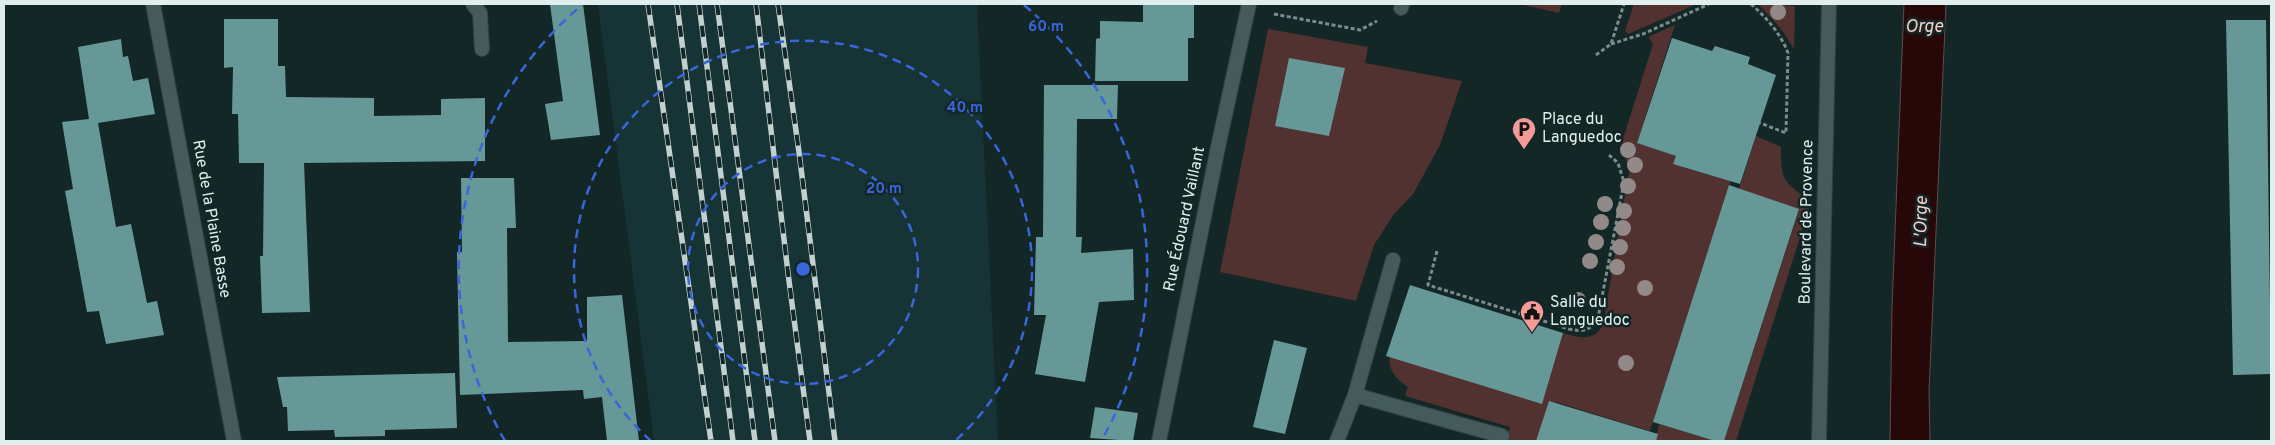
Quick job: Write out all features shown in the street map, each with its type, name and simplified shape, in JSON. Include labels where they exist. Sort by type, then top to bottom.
[{"type":"street","name":"Rue de la Plaine Basse","points":[[153,4],[234,441]]},
{"type":"street","points":[[473,4],[480,13],[482,49]]},
{"type":"street","name":"Boulevard de Provence","points":[[1819,441],[1830,4]]},
{"type":"street","name":"Rue Édouard Vaillant","points":[[1158,441],[1215,161],[1249,7]]},
{"type":"street","points":[[1337,441],[1354,395],[1393,260]]},
{"type":"street","points":[[1354,395],[1502,436]]},
{"type":"path","points":[[1611,44],[1624,4]]},
{"type":"path","points":[[1596,55],[1611,44],[1643,34],[1710,4]]},
{"type":"path","points":[[1751,4],[1772,25],[1784,42],[1788,53],[1786,133],[1760,123]]},
{"type":"path","points":[[1249,7],[1360,30],[1402,6]]},
{"type":"path","points":[[1437,251],[1428,285],[1569,329],[1588,330],[1598,318],[1624,182],[1618,163],[1609,155]]},
{"type":"shaded area","points":[[598,4],[977,4],[998,441],[654,441]]},
{"type":"shaded area","points":[[1520,4],[1562,4],[1559,13]]},
{"type":"shaded area","points":[[1634,4],[1697,4],[1628,34],[1625,31]]},
{"type":"shaded area","points":[[1758,4],[1795,6],[1794,49],[1782,30]]},
{"type":"shaded area","points":[[1675,25],[1637,143],[1676,156],[1674,164],[1709,175],[1733,174],[1650,431],[1555,402],[1542,441],[1506,441],[1510,427],[1405,396],[1408,387],[1394,375],[1390,366],[1390,357],[1543,399],[1563,333],[1586,337],[1595,334],[1603,325],[1629,172],[1622,145],[1623,139],[1653,44],[1649,38]]},
{"type":"shaded area","points":[[1268,29],[1368,47],[1365,63],[1462,81],[1440,145],[1413,194],[1394,214],[1374,245],[1356,301],[1220,272]]},
{"type":"shaded area","points":[[1756,136],[1781,147],[1781,165],[1785,178],[1810,205],[1736,441],[1724,441],[1799,210],[1739,189]]},
{"type":"shaded area","points":[[1659,424],[1715,441],[1655,441]]},
{"type":"water","name":"Orge","points":[[1904,4],[1946,4],[1929,391],[1930,441],[1890,441],[1892,308]]},
{"type":"building","points":[[550,4],[583,4],[600,135],[551,140],[545,104],[563,101]]},
{"type":"building","points":[[1143,4],[1194,4],[1194,38],[1188,38],[1188,81],[1095,81],[1096,39],[1100,38],[1100,21],[1143,22]]},
{"type":"building","points":[[224,19],[278,19],[278,66],[285,66],[286,97],[374,98],[374,116],[441,115],[441,99],[485,98],[485,161],[304,163],[310,312],[262,313],[260,256],[263,256],[264,163],[239,163],[238,114],[232,114],[233,67],[224,68]]},
{"type":"building","points":[[2226,20],[2266,20],[2271,374],[2233,375]]},
{"type":"building","points":[[1672,38],[1712,51],[1715,46],[1750,57],[1748,64],[1776,75],[1740,184],[1673,164],[1676,156],[1637,143]]},
{"type":"building","points":[[121,39],[123,57],[128,56],[133,81],[148,78],[155,114],[98,123],[116,227],[131,224],[147,303],[157,301],[164,335],[106,344],[99,311],[87,312],[65,191],[73,189],[62,122],[89,119],[78,47]]},
{"type":"building","points":[[1289,58],[1345,68],[1329,136],[1275,126]]},
{"type":"building","points":[[1044,85],[1118,85],[1117,119],[1077,119],[1076,237],[1082,237],[1081,253],[1133,249],[1134,300],[1099,302],[1085,382],[1035,374],[1046,315],[1034,315],[1036,237],[1043,237]]},
{"type":"building","points":[[461,178],[514,178],[516,228],[507,228],[508,342],[587,341],[587,297],[622,295],[639,441],[607,441],[602,397],[584,399],[583,390],[460,395],[457,252],[462,252]]},
{"type":"building","points":[[1729,185],[1799,209],[1724,441],[1715,441],[1653,422]]},
{"type":"building","points":[[1410,285],[1563,333],[1542,404],[1386,356]]},
{"type":"building","points":[[1274,340],[1307,348],[1285,434],[1253,427]]},
{"type":"building","points":[[455,373],[457,428],[385,430],[385,436],[335,437],[334,430],[288,431],[287,407],[283,407],[277,377]]},
{"type":"building","points":[[1549,401],[1658,434],[1656,441],[1536,441]]},
{"type":"building","points":[[1095,407],[1138,413],[1133,441],[1090,438]]},
{"type":"railway","points":[[648,4],[711,441]]},
{"type":"railway","points":[[677,4],[733,441]]},
{"type":"railway","points":[[699,4],[755,441]]},
{"type":"railway","points":[[717,4],[775,441]]},
{"type":"railway","points":[[756,4],[810,441]]},
{"type":"railway","points":[[778,4],[799,152],[835,441]]},
{"type":"place","name":"Place du Languedoc","points":[[1524,150]]},
{"type":"place","name":"Salle du Languedoc","points":[[1532,333]]},
{"type":"water label","name":"L'Orge","points":[[1922,222]]}]
